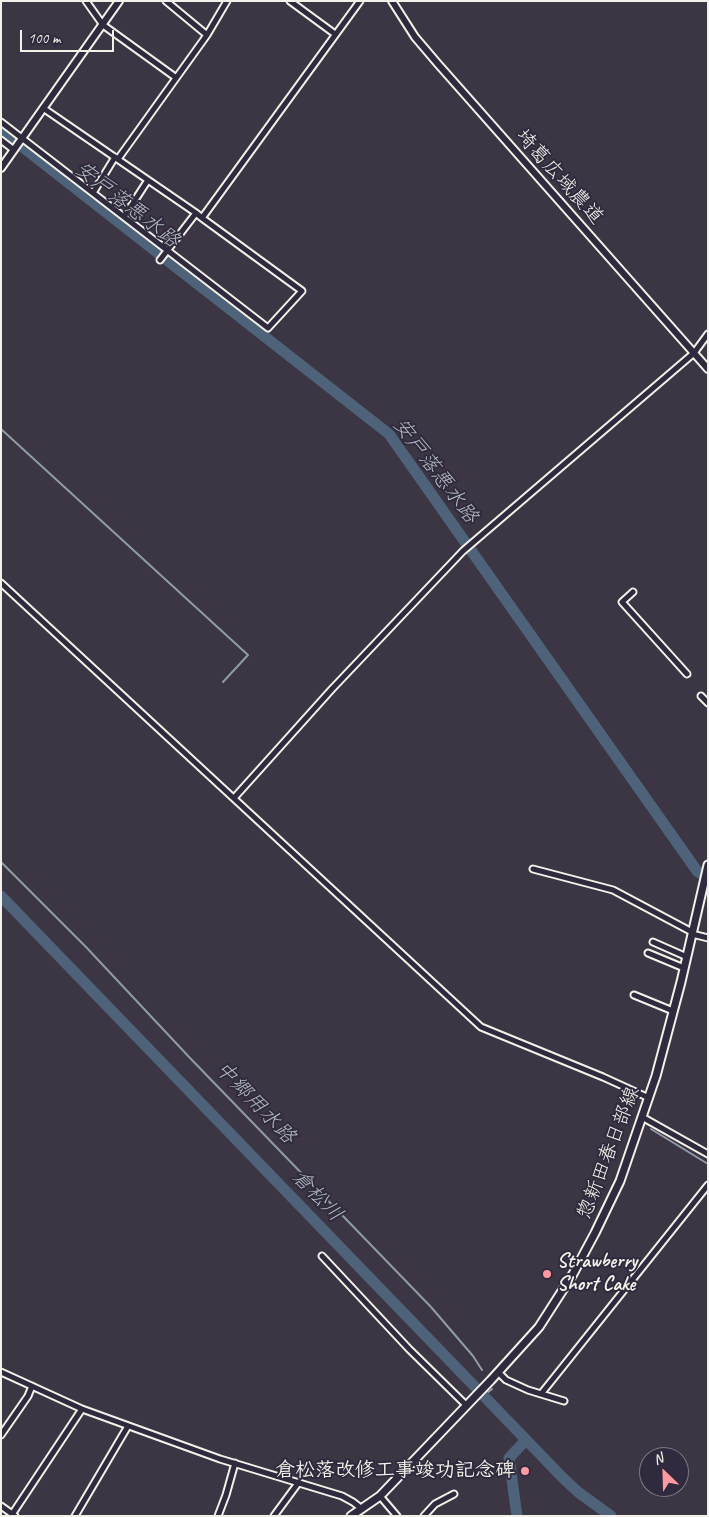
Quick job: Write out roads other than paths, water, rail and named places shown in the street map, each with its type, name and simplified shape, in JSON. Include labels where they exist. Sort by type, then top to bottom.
[{"type":"main road","name":"惣新田春日部線","points":[[351,1516],[380,1496],[491,1380],[539,1327],[573,1274],[620,1181],[642,1117],[673,1011],[708,865]]},
{"type":"street","points":[[86,1],[103,25],[175,77]]},
{"type":"street","points":[[1,168],[119,1]]},
{"type":"street","points":[[166,1],[207,34]]},
{"type":"street","points":[[93,193],[207,34],[227,1]]},
{"type":"street","points":[[290,1],[335,34]]},
{"type":"street","points":[[202,218],[360,1]]},
{"type":"street","name":"埼葛広域農道","points":[[392,1],[415,37],[438,64],[708,369]]},
{"type":"street","points":[[1,122],[268,328],[302,291],[196,213],[43,108]]},
{"type":"street","points":[[1,140],[15,149]]},
{"type":"street","points":[[124,217],[148,180]]},
{"type":"street","points":[[160,260],[196,213]]},
{"type":"street","points":[[234,798],[332,689],[463,550],[694,353],[708,334]]},
{"type":"street","points":[[1,583],[481,1027],[603,1076],[648,1098]]},
{"type":"street","points":[[633,592],[622,602],[687,674]]},
{"type":"street","points":[[701,696],[708,703]]},
{"type":"street","points":[[533,868],[613,890],[692,933],[708,938]]},
{"type":"street","points":[[653,942],[687,957]]},
{"type":"street","points":[[648,953],[684,968]]},
{"type":"street","points":[[634,995],[673,1011]]},
{"type":"street","points":[[642,1117],[708,1154]]},
{"type":"street","points":[[541,1394],[708,1185]]},
{"type":"street","points":[[322,1256],[409,1349],[466,1405]]},
{"type":"street","points":[[1,1372],[82,1409],[235,1463],[342,1496],[362,1509]]},
{"type":"street","points":[[498,1372],[506,1380],[528,1390],[564,1400]]},
{"type":"street","points":[[1,1436],[28,1396],[32,1386]]},
{"type":"street","points":[[1,1506],[13,1515],[82,1409]]},
{"type":"street","points":[[75,1516],[128,1426]]},
{"type":"street","points":[[218,1516],[235,1463]]},
{"type":"street","points":[[274,1516],[299,1482]]},
{"type":"street","points":[[424,1516],[435,1504],[454,1494]]},
{"type":"street","points":[[380,1496],[397,1516]]},
{"type":"waterway","name":"安戸落悪水路","points":[[1,130],[389,434],[697,871],[708,878]]},
{"type":"waterway","points":[[1,429],[248,655],[223,682]]},
{"type":"waterway","name":"中郷用水路","points":[[1,862],[86,947],[190,1058],[431,1307],[473,1356],[482,1370]]},
{"type":"waterway","name":"倉松川","points":[[1,896],[563,1478],[578,1492],[611,1516]]},
{"type":"waterway","points":[[651,1129],[708,1164]]},
{"type":"waterway","points":[[483,1396],[492,1389]]},
{"type":"waterway","points":[[517,1516],[509,1458],[526,1440]]},
{"type":"place","name":"Strawberry Short Cake","points":[[547,1274]]},
{"type":"place","name":"倉松落改修工事竣功記念碑","points":[[525,1471]]}]
